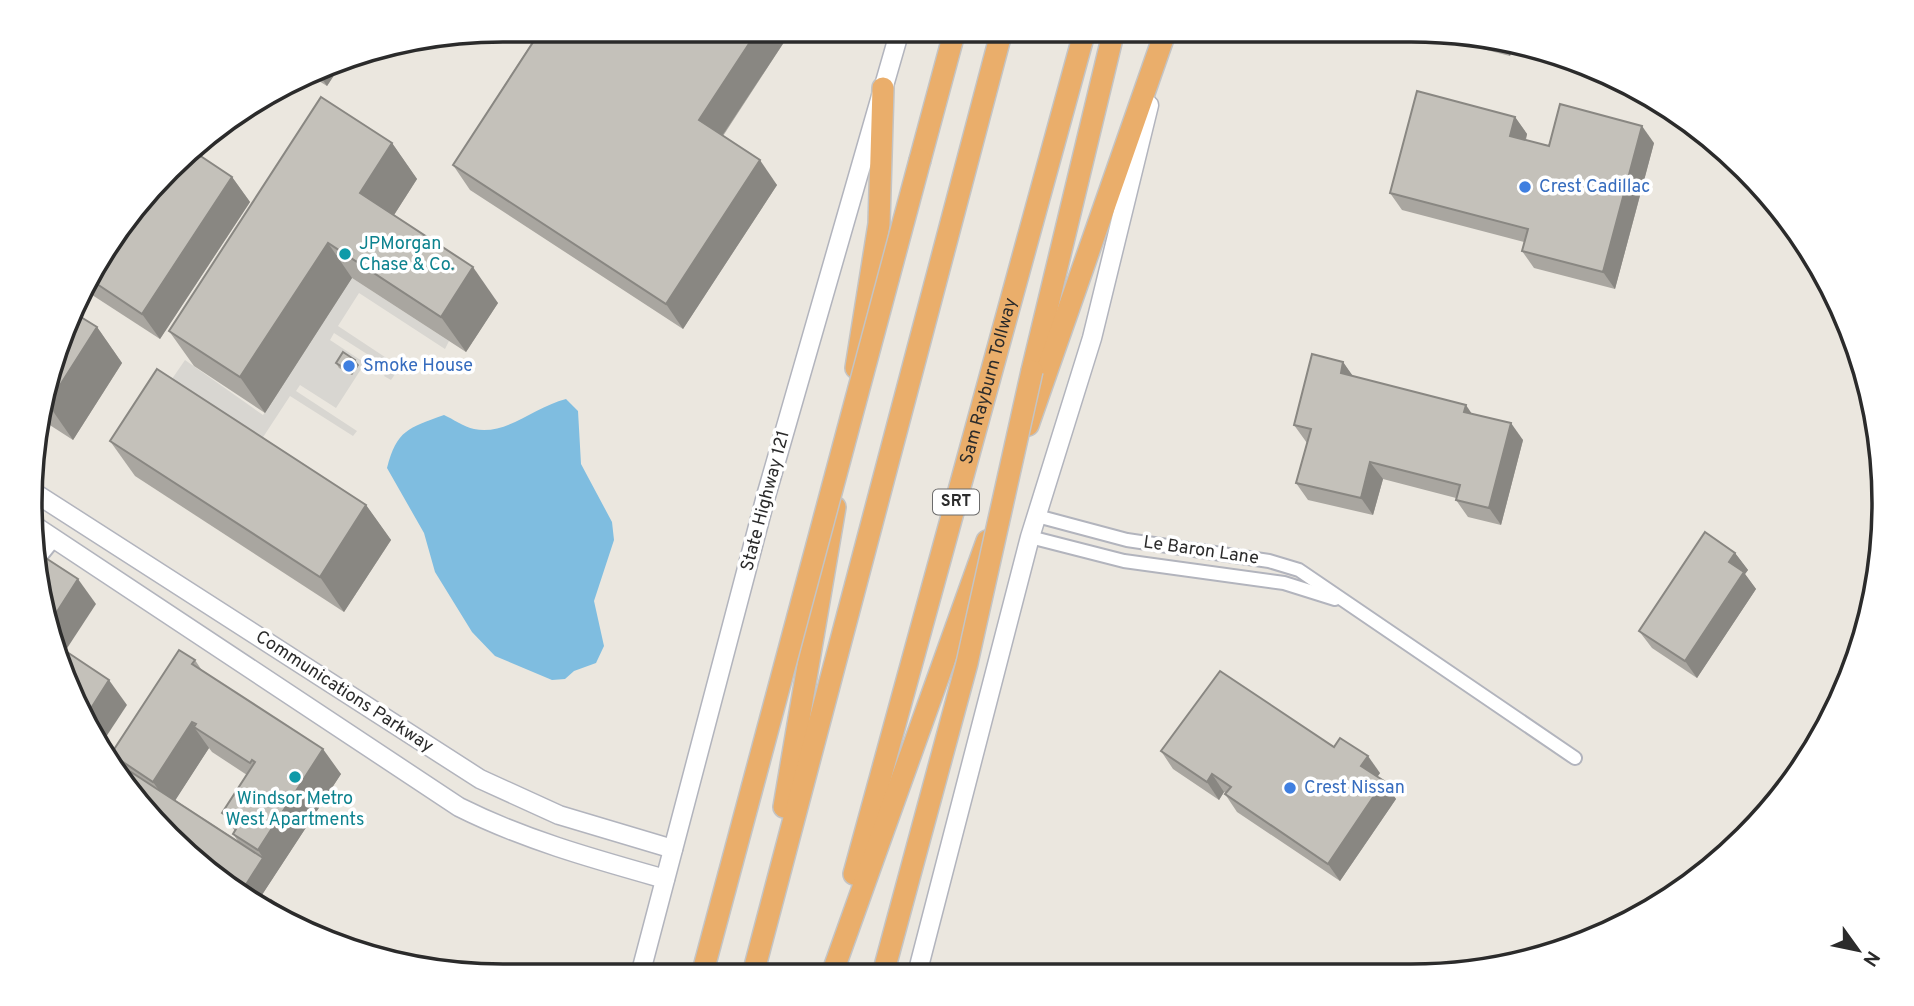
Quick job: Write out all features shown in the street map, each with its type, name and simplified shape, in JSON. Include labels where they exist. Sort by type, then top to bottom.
[{"type":"highway","points":[[705,964],[952,42]]},
{"type":"highway","points":[[756,964],[999,42]]},
{"type":"highway","name":"Sam Rayburn Tollway","points":[[833,964],[1082,42]]},
{"type":"highway","points":[[886,964],[967,663],[1062,244],[1111,42]]},
{"type":"highway","points":[[834,964],[1162,42]]},
{"type":"highway","points":[[761,943],[830,542],[879,224],[883,88]]},
{"type":"main road","name":"State Highway 121","points":[[643,964],[766,496],[896,42]]},
{"type":"main road","points":[[920,964],[1030,537],[1091,338],[1163,42]]},
{"type":"main road","name":"Communications Parkway","points":[[42,498],[480,779],[518,799],[559,815],[673,849]]},
{"type":"main road","name":"Communications Parkway","points":[[43,532],[459,807],[501,828],[547,845],[665,879]]},
{"type":"main road","points":[[387,758],[407,732]]},
{"type":"street","name":"Le Baron Lane","points":[[1037,516],[1127,540],[1284,565],[1314,578],[1356,610],[1575,758]]},
{"type":"street","name":"Le Baron Lane","points":[[1030,537],[1124,561],[1304,588],[1356,610]]},
{"type":"street","points":[[45,551],[54,540]]},
{"type":"shaded area","points":[[352,278],[449,341],[445,349],[359,293],[338,326],[400,367],[391,380],[384,376],[389,368],[334,333],[330,340],[365,363],[336,408],[300,385],[296,391],[357,431],[353,436],[290,396],[254,451],[126,446],[185,360],[263,415]]},
{"type":"water","points":[[566,399],[578,411],[581,464],[612,522],[614,540],[594,601],[604,646],[596,663],[574,671],[565,679],[552,680],[495,656],[472,632],[435,572],[424,533],[387,468],[400,438],[421,423],[444,415],[462,425],[486,430],[509,425]]},
{"type":"building","name":"JPMorgan Chase & Co.","points":[[533,42],[750,42],[699,120],[760,160],[666,304],[453,165]]},
{"type":"building","name":"Crest Cadillac","points":[[1417,91],[1515,117],[1510,136],[1549,146],[1560,104],[1642,126],[1603,272],[1522,251],[1528,229],[1390,193]]},
{"type":"building","points":[[321,97],[392,143],[360,193],[473,267],[441,317],[328,243],[240,377],[169,331]]},
{"type":"building","points":[[200,155],[232,177],[142,314],[98,284],[137,222]]},
{"type":"building","points":[[81,317],[97,327],[56,391],[66,355]]},
{"type":"building","points":[[343,352],[355,360],[349,371],[336,363]]},
{"type":"building","points":[[1312,354],[1343,362],[1341,373],[1466,405],[1464,412],[1511,423],[1489,508],[1456,500],[1460,485],[1370,462],[1361,498],[1296,483],[1311,429],[1294,425]]},
{"type":"building","points":[[157,369],[366,505],[320,577],[110,441]]},
{"type":"building","points":[[1705,532],[1735,553],[1729,562],[1744,572],[1685,661],[1639,631]]},
{"type":"building","points":[[45,558],[78,579],[56,613]]},
{"type":"building","points":[[179,650],[195,660],[192,664],[323,749],[258,850],[233,834],[239,824],[222,813],[255,762],[252,760],[250,763],[194,727],[196,724],[192,722],[153,782],[121,761],[114,750]]},
{"type":"building","points":[[66,651],[109,680],[91,709]]},
{"type":"building","name":"Crest Nissan","points":[[1220,671],[1334,747],[1340,738],[1368,756],[1361,766],[1384,781],[1328,864],[1225,794],[1231,787],[1212,774],[1207,782],[1161,751]]},
{"type":"building","points":[[130,774],[263,858],[246,885],[222,869],[177,829]]},
{"type":"place","name":"Crest Cadillac","points":[[1525,187]]},
{"type":"place","name":"JPMorgan Chase & Co.","points":[[345,254]]},
{"type":"place","name":"Smoke House","points":[[349,366]]},
{"type":"place","name":"Windsor Metro West Apartments","points":[[295,777]]},
{"type":"place","name":"Crest Nissan","points":[[1290,788]]}]
